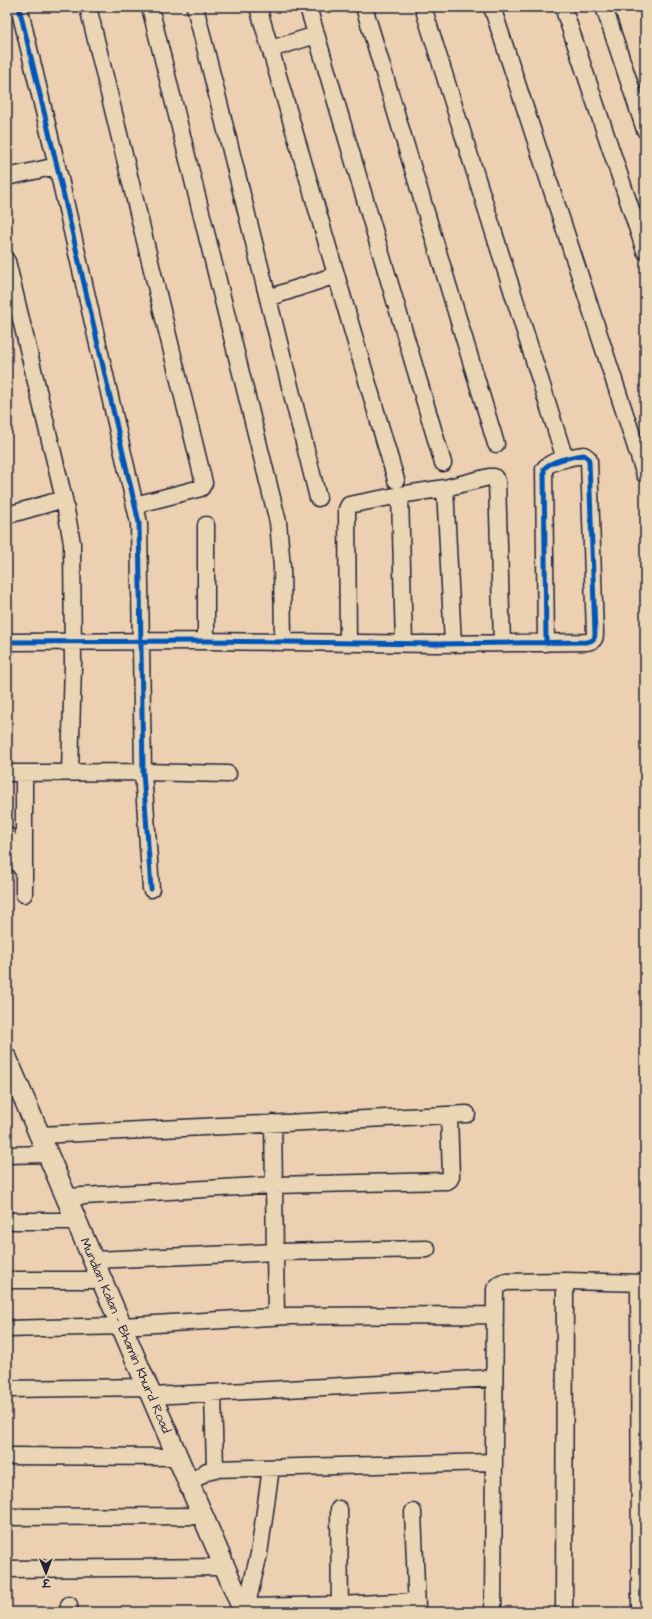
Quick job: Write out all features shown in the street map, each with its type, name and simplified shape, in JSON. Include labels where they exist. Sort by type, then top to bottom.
[{"type":"street","points":[[18,7],[57,166],[135,505],[140,534],[143,772],[151,889]]},
{"type":"street","points":[[88,7],[204,483],[201,488],[135,505]]},
{"type":"street","points":[[150,7],[278,522],[282,567],[284,642]]},
{"type":"street","points":[[196,7],[318,498]]},
{"type":"street","points":[[258,7],[398,487],[404,644]]},
{"type":"street","points":[[308,7],[444,463]]},
{"type":"street","points":[[364,7],[496,444]]},
{"type":"street","points":[[423,7],[565,459]]},
{"type":"street","points":[[492,7],[645,475]]},
{"type":"street","points":[[563,7],[645,252]]},
{"type":"street","points":[[604,7],[645,130]]},
{"type":"street","points":[[270,49],[316,35]]},
{"type":"street","points":[[7,177],[57,166]]},
{"type":"street","points":[[7,261],[64,499],[72,543],[73,641],[70,773]]},
{"type":"street","points":[[268,298],[336,275]]},
{"type":"street","points":[[7,642],[206,641],[453,644],[546,643],[591,642],[595,637],[589,461],[588,458],[583,455],[548,465],[544,469],[546,643]]},
{"type":"street","points":[[348,643],[348,507],[350,504],[398,487],[445,488],[489,477],[494,477],[497,481],[502,643]]},
{"type":"street","points":[[445,488],[453,644]]},
{"type":"street","points":[[7,514],[64,499]]},
{"type":"street","points":[[206,525],[206,641]]},
{"type":"street","points":[[7,773],[143,772],[228,774]]},
{"type":"street","points":[[24,773],[24,894]]},
{"type":"street","points":[[7,835],[24,875]]},
{"type":"street","name":"Mundian Kalan - Bhamin Khurd Road","points":[[7,1059],[13,1086],[40,1135],[225,1567],[245,1610]]},
{"type":"street","points":[[40,1135],[467,1114]]},
{"type":"street","points":[[66,1197],[274,1185],[447,1181],[451,1176],[449,1115]]},
{"type":"street","points":[[273,1123],[276,1316]]},
{"type":"street","points":[[7,1155],[48,1154]]},
{"type":"street","points":[[7,1221],[77,1221]]},
{"type":"street","points":[[94,1260],[276,1252],[427,1249]]},
{"type":"street","points":[[7,1280],[103,1280]]},
{"type":"street","points":[[564,1612],[565,1281]]},
{"type":"street","points":[[493,1612],[495,1289],[505,1282],[565,1281],[642,1283],[640,1612]]},
{"type":"street","points":[[7,1329],[122,1326],[276,1316],[494,1315]]},
{"type":"street","points":[[7,1389],[213,1393],[494,1378]]},
{"type":"street","points":[[213,1393],[214,1470]]},
{"type":"street","points":[[7,1456],[178,1457]]},
{"type":"street","points":[[190,1484],[207,1471],[214,1470],[494,1462]]},
{"type":"street","points":[[271,1468],[259,1554],[245,1610],[417,1607],[413,1512]]},
{"type":"street","points":[[339,1509],[340,1609]]},
{"type":"street","points":[[7,1517],[204,1516]]},
{"type":"street","points":[[7,1569],[225,1567]]},
{"type":"cycle path","points":[[19,7],[139,523],[143,772],[151,889]]},
{"type":"cycle path","points":[[7,642],[206,641],[436,644],[587,642],[591,641],[593,640],[595,634],[589,461],[584,455],[556,461],[544,469],[546,643]]}]
